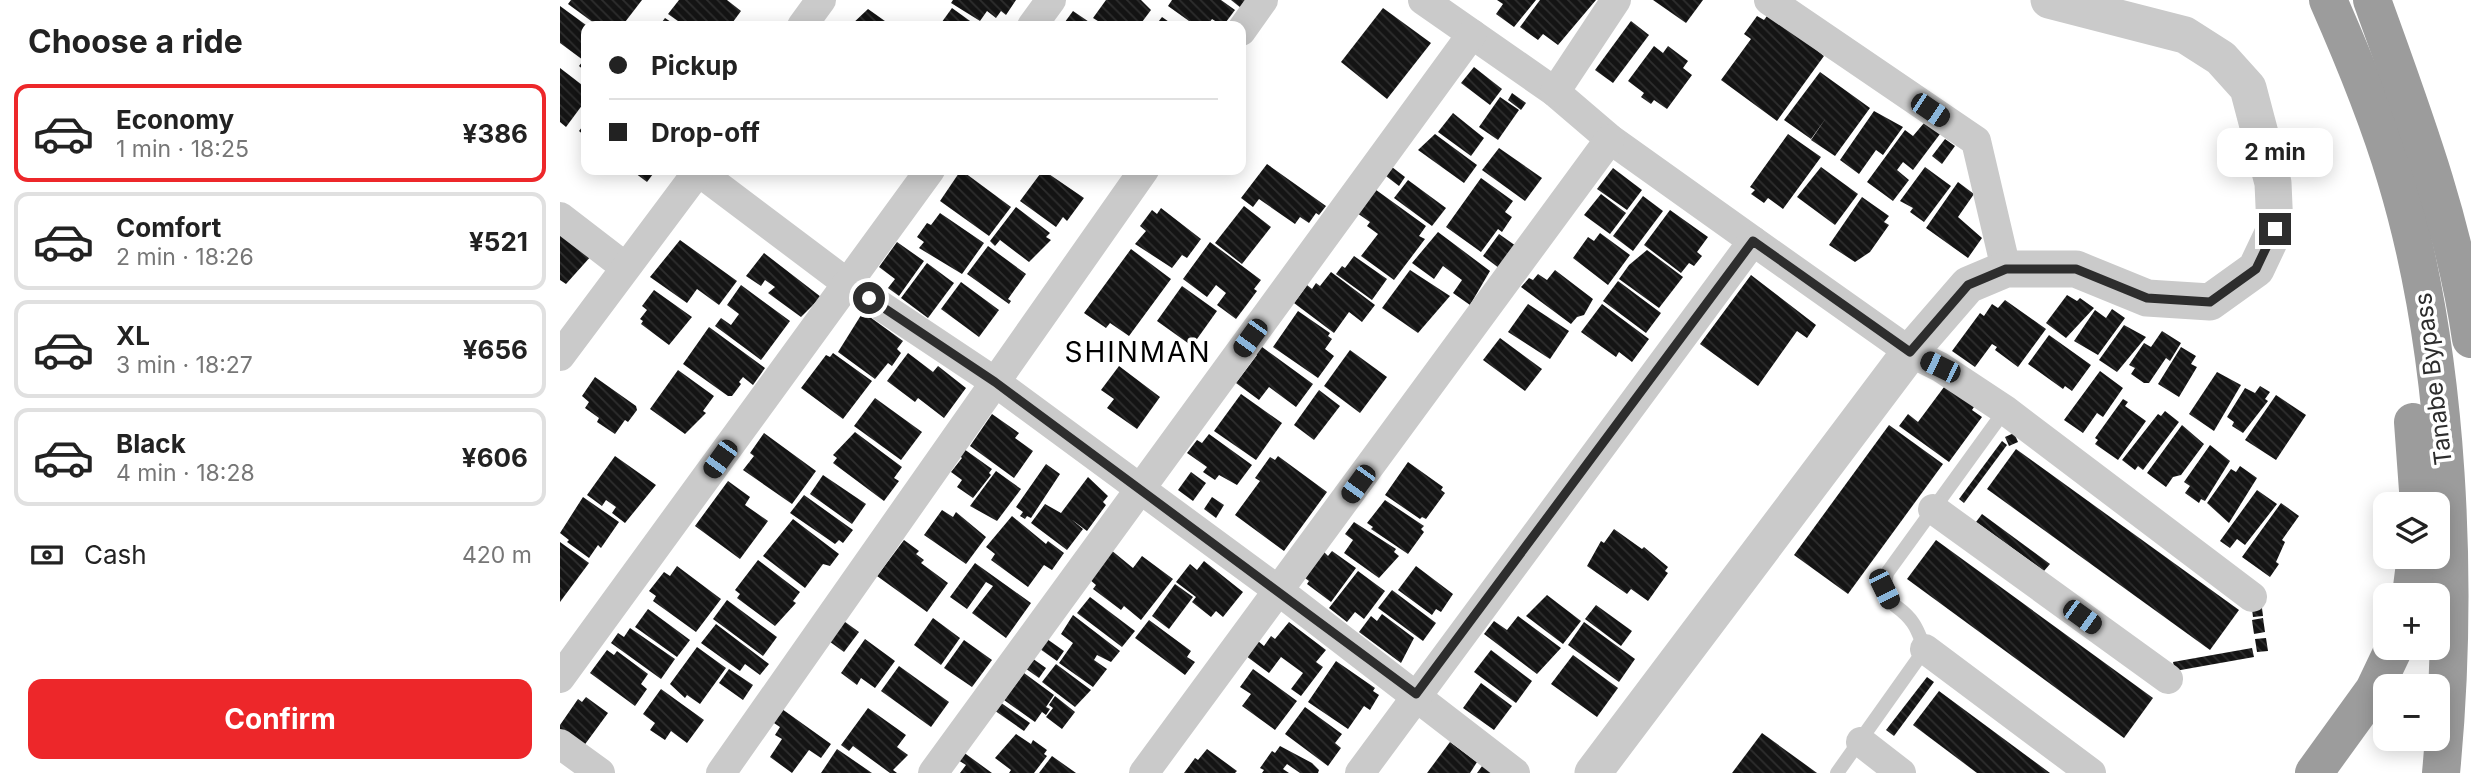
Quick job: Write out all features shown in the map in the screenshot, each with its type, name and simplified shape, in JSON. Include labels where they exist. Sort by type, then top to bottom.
[{"type":"highway","points":[[2326,0],[2378,184],[2397,279],[2411,393],[2418,492]]},
{"type":"highway","name":"Tanabe Bypass","points":[[2326,0],[2368,90],[2397,181],[2419,274],[2433,361],[2446,488],[2450,671],[2441,773]]},
{"type":"highway","name":"Tanabe Bypass","points":[[2372,0],[2431,163],[2463,286],[2471,339]]},
{"type":"highway","points":[[2431,163],[2471,260]]},
{"type":"highway","points":[[2314,773],[2374,690],[2388,660]]},
{"type":"street","points":[[806,21],[821,0]]},
{"type":"street","points":[[1036,21],[1051,0]]},
{"type":"street","points":[[1246,24],[1263,0]]},
{"type":"street","points":[[1423,0],[1555,92],[1610,139],[1910,352],[1940,367],[2004,410],[2252,597]]},
{"type":"street","points":[[1555,92],[1616,0]]},
{"type":"street","points":[[1769,0],[1976,141],[2006,269]]},
{"type":"street","points":[[1593,773],[1910,352],[1968,285],[2006,269],[2076,269],[2147,298],[2210,302],[2256,269],[2275,229],[2273,183],[2248,88],[2221,58],[2185,35],[2049,0]]},
{"type":"street","points":[[933,773],[1472,34]]},
{"type":"street","points":[[1144,773],[1610,139]]},
{"type":"street","points":[[560,356],[695,175]]},
{"type":"street","points":[[706,175],[848,284],[995,382],[1139,491],[1279,591],[1416,694],[1515,773]]},
{"type":"street","points":[[560,678],[926,175]]},
{"type":"street","points":[[721,773],[1140,175]]},
{"type":"street","points":[[560,217],[625,267]]},
{"type":"street","points":[[1360,773],[1753,241]]},
{"type":"street","points":[[1933,509],[2168,679]]},
{"type":"street","points":[[1925,649],[2091,773]]},
{"type":"street","points":[[1861,742],[1901,773]]},
{"type":"street","points":[[560,744],[600,773]]},
{"type":"lane","points":[[1837,773],[1925,649],[1912,621],[1891,605],[1884,589],[1887,573],[2004,410]]},
{"type":"building","points":[[571,0],[642,0],[626,21],[591,21],[568,4]]},
{"type":"building","points":[[679,0],[727,0],[741,11],[734,21],[678,21],[668,14]]},
{"type":"building","points":[[953,0],[1016,0],[1006,15],[1001,11],[996,18],[987,11],[980,21],[951,3]]},
{"type":"building","points":[[1106,0],[1141,0],[1151,10],[1143,21],[1098,21],[1093,18]]},
{"type":"building","points":[[1172,0],[1221,0],[1235,10],[1227,21],[1189,21],[1168,6]]},
{"type":"building","points":[[1231,0],[1246,0],[1241,8]]},
{"type":"building","points":[[1497,0],[1536,0],[1514,27],[1496,14],[1503,4]]},
{"type":"building","points":[[1540,0],[1596,0],[1558,45],[1543,34],[1538,40],[1520,27]]},
{"type":"building","points":[[1653,0],[1703,0],[1686,23]]},
{"type":"building","points":[[560,6],[581,21],[581,59],[560,43]]},
{"type":"building","points":[[952,8],[970,21],[943,21]]},
{"type":"building","points":[[1383,8],[1431,43],[1387,99],[1341,62]]},
{"type":"building","points":[[868,9],[885,21],[855,21]]},
{"type":"building","points":[[1073,11],[1088,21],[1066,21]]},
{"type":"building","points":[[1770,12],[1824,56],[1777,121],[1721,80],[1751,39],[1744,34],[1757,16],[1764,20]]},
{"type":"building","points":[[1631,21],[1649,35],[1613,83],[1595,70]]},
{"type":"building","points":[[1654,46],[1663,53],[1668,46],[1688,61],[1683,68],[1692,75],[1667,109],[1654,100],[1651,104],[1641,97],[1644,93],[1628,81]]},
{"type":"building","points":[[1474,67],[1502,89],[1490,105],[1461,83]]},
{"type":"building","points":[[560,68],[581,84],[581,107],[566,127],[560,122]]},
{"type":"building","points":[[1820,72],[1870,108],[1835,156],[1811,140],[1826,118],[1811,139],[1784,120]]},
{"type":"building","points":[[1512,93],[1526,103],[1521,110],[1508,100]]},
{"type":"building","points":[[1500,97],[1519,110],[1498,140],[1479,127]]},
{"type":"building","points":[[1874,111],[1903,127],[1883,155],[1876,150],[1859,174],[1840,160]]},
{"type":"building","points":[[1453,113],[1484,138],[1471,156],[1438,132]]},
{"type":"building","points":[[1924,123],[1940,134],[1913,170],[1903,162],[1897,170],[1909,180],[1893,201],[1867,182],[1905,130],[1913,136]]},
{"type":"building","points":[[1435,134],[1477,165],[1464,183],[1418,150]]},
{"type":"building","points":[[1788,134],[1821,157],[1783,209],[1768,198],[1764,203],[1751,194],[1755,190],[1750,187]]},
{"type":"building","points":[[1945,139],[1955,146],[1942,164],[1932,156]]},
{"type":"building","points":[[1499,148],[1542,178],[1525,201],[1482,170]]},
{"type":"building","points":[[1267,164],[1326,206],[1319,215],[1316,213],[1309,223],[1300,217],[1295,224],[1259,199],[1253,207],[1241,198]]},
{"type":"building","points":[[1388,164],[1405,177],[1399,186],[1382,173]]},
{"type":"building","points":[[1821,167],[1858,194],[1835,225],[1797,197]]},
{"type":"building","points":[[1925,167],[1951,186],[1924,222],[1910,212],[1913,208],[1900,201]]},
{"type":"building","points":[[1613,168],[1642,190],[1627,210],[1597,189]]},
{"type":"building","points":[[638,175],[652,175],[647,182]]},
{"type":"building","points":[[958,175],[968,175],[1011,207],[989,236],[940,201]]},
{"type":"building","points":[[1039,175],[1050,175],[1084,198],[1067,221],[1063,217],[1056,227],[1020,201]]},
{"type":"building","points":[[1481,178],[1513,201],[1505,212],[1512,217],[1502,232],[1498,229],[1481,252],[1446,227]]},
{"type":"building","points":[[1408,180],[1446,208],[1432,226],[1394,198]]},
{"type":"building","points":[[1958,182],[1974,194],[1958,217],[1982,238],[1968,258],[1926,228]]},
{"type":"building","points":[[1372,187],[1426,226],[1419,236],[1425,239],[1394,280],[1361,256],[1378,234],[1367,226],[1370,222],[1354,211]]},
{"type":"building","points":[[1601,194],[1626,213],[1610,234],[1584,215]]},
{"type":"building","points":[[1643,196],[1663,211],[1633,251],[1613,236]]},
{"type":"building","points":[[1862,197],[1889,216],[1884,222],[1889,225],[1870,252],[1855,262],[1829,245]]},
{"type":"building","points":[[1244,206],[1271,227],[1242,264],[1215,243]]},
{"type":"building","points":[[1016,207],[1050,233],[1046,237],[1051,240],[1029,262],[1000,240],[995,246],[990,241]]},
{"type":"building","points":[[1161,208],[1201,239],[1187,258],[1182,255],[1172,268],[1135,244],[1146,231],[1140,226],[1152,210],[1157,214]]},
{"type":"building","points":[[1670,210],[1708,237],[1697,252],[1702,256],[1694,266],[1689,263],[1681,273],[1644,245]]},
{"type":"building","points":[[940,213],[984,243],[962,274],[919,248],[924,242],[917,237],[927,223],[931,225]]},
{"type":"building","points":[[560,232],[592,255],[566,284],[560,280]]},
{"type":"building","points":[[1438,232],[1490,271],[1470,305],[1453,293],[1462,280],[1443,266],[1434,279],[1412,263]]},
{"type":"building","points":[[1600,233],[1630,255],[1608,285],[1573,258],[1588,237],[1594,241]]},
{"type":"building","points":[[1499,234],[1516,246],[1499,268],[1483,256]]},
{"type":"building","points":[[680,240],[737,281],[719,305],[697,289],[687,303],[650,277]]},
{"type":"building","points":[[897,242],[924,261],[899,296],[888,288],[895,279],[879,267]]},
{"type":"building","points":[[1210,242],[1261,280],[1254,289],[1257,291],[1236,319],[1217,305],[1226,293],[1216,285],[1207,297],[1183,279]]},
{"type":"building","points":[[988,246],[1026,274],[1008,299],[1011,301],[1009,304],[967,274]]},
{"type":"building","points":[[1131,249],[1171,279],[1129,336],[1110,323],[1106,328],[1084,313]]},
{"type":"building","points":[[1647,250],[1683,277],[1659,308],[1619,279],[1629,265]]},
{"type":"building","points":[[764,253],[821,297],[801,317],[768,293],[775,287],[765,280],[761,286],[746,276]]},
{"type":"building","points":[[1354,256],[1387,279],[1372,300],[1336,274],[1342,266],[1345,268]]},
{"type":"building","points":[[927,263],[954,283],[928,318],[901,298]]},
{"type":"building","points":[[1410,270],[1450,296],[1418,333],[1382,308]]},
{"type":"building","points":[[1555,270],[1593,299],[1584,315],[1577,317],[1571,324],[1521,287],[1529,278],[1533,280],[1538,274],[1547,280]]},
{"type":"building","points":[[1331,272],[1375,305],[1362,322],[1349,312],[1334,333],[1294,303],[1307,285],[1312,289],[1316,283],[1320,286]]},
{"type":"building","points":[[1751,275],[1816,325],[1807,338],[1797,331],[1758,386],[1700,344]]},
{"type":"building","points":[[1618,281],[1661,313],[1646,333],[1603,301]]},
{"type":"building","points":[[961,282],[999,310],[979,337],[941,309]]},
{"type":"building","points":[[741,285],[790,321],[761,360],[715,326],[721,318],[731,325],[739,314],[727,305]]},
{"type":"building","points":[[1182,286],[1217,311],[1192,346],[1157,321]]},
{"type":"building","points":[[654,290],[692,317],[669,345],[641,324],[643,321],[640,319],[647,310],[642,306]]},
{"type":"building","points":[[2067,295],[2077,301],[2080,298],[2094,308],[2066,338],[2046,323]]},
{"type":"building","points":[[2005,300],[2046,329],[2018,367],[1995,350],[1997,347],[1992,344],[1975,367],[1952,351],[1980,313],[1984,316],[1992,304],[1998,308]]},
{"type":"building","points":[[1528,304],[1569,331],[1550,359],[1508,332]]},
{"type":"building","points":[[1602,304],[1649,339],[1632,362],[1619,352],[1616,357],[1581,332]]},
{"type":"building","points":[[2112,309],[2125,318],[2098,355],[2074,341],[2095,310],[2106,318]]},
{"type":"building","points":[[1298,311],[1330,333],[1328,336],[1332,339],[1325,349],[1334,356],[1318,378],[1273,347]]},
{"type":"building","points":[[863,312],[903,341],[897,349],[901,353],[892,366],[888,363],[875,379],[838,352]]},
{"type":"building","points":[[2124,325],[2146,337],[2117,372],[2099,360]]},
{"type":"building","points":[[709,327],[765,368],[753,385],[743,377],[732,396],[728,396],[683,364]]},
{"type":"building","points":[[2162,331],[2181,343],[2170,361],[2166,358],[2149,383],[2144,383],[2131,374],[2135,368],[2129,365],[2144,343],[2151,347]]},
{"type":"building","points":[[2049,335],[2091,365],[2072,391],[2065,386],[2063,389],[2028,364]]},
{"type":"building","points":[[1500,338],[1542,369],[1525,391],[1483,360]]},
{"type":"building","points":[[1258,344],[1313,384],[1296,407],[1269,387],[1259,400],[1236,383],[1257,355],[1252,352]]},
{"type":"building","points":[[2181,347],[2196,356],[2191,364],[2197,367],[2179,397],[2158,384]]},
{"type":"building","points":[[1350,350],[1387,377],[1360,413],[1324,386]]},
{"type":"building","points":[[833,353],[872,381],[843,419],[801,388],[826,355],[830,357]]},
{"type":"building","points":[[908,353],[933,372],[938,366],[966,388],[944,418],[918,398],[915,402],[887,381]]},
{"type":"building","points":[[1119,366],[1160,397],[1137,429],[1107,408],[1114,399],[1101,390]]},
{"type":"building","points":[[678,370],[714,396],[703,411],[706,413],[685,434],[650,409]]},
{"type":"building","points":[[2100,371],[2123,388],[2103,417],[2097,413],[2083,433],[2064,420]]},
{"type":"building","points":[[2217,372],[2241,385],[2214,431],[2189,414]]},
{"type":"building","points":[[595,377],[636,406],[637,410],[628,422],[625,420],[615,434],[597,422],[599,418],[585,408],[589,402],[582,396]]},
{"type":"building","points":[[1947,383],[1976,404],[1972,410],[1982,417],[1949,462],[1899,426],[1908,414],[1918,422]]},
{"type":"building","points":[[2260,386],[2270,392],[2265,399],[2268,401],[2243,433],[2232,426],[2234,422],[2227,417],[2245,388],[2255,393]]},
{"type":"building","points":[[1319,390],[1340,406],[1314,440],[1294,425]]},
{"type":"building","points":[[1241,394],[1282,423],[1256,460],[1214,431]]},
{"type":"building","points":[[2276,395],[2306,415],[2276,460],[2245,440]]},
{"type":"building","points":[[875,398],[922,432],[901,460],[854,426]]},
{"type":"building","points":[[2123,399],[2128,402],[2125,406],[2146,421],[2118,460],[2095,444],[2098,440],[2095,438]]},
{"type":"building","points":[[2165,411],[2179,422],[2143,470],[2138,466],[2135,470],[2122,460],[2158,414],[2161,416]]},
{"type":"building","points":[[992,414],[1019,433],[1015,438],[1033,451],[1014,478],[970,446]]},
{"type":"building","points":[[1889,425],[1943,464],[1848,594],[1794,555]]},
{"type":"building","points":[[2182,425],[2204,444],[2181,475],[2173,477],[2166,487],[2147,473]]},
{"type":"building","points":[[855,432],[902,467],[894,478],[899,481],[884,501],[833,463],[837,458],[833,455]]},
{"type":"building","points":[[764,433],[816,471],[792,504],[743,470],[754,456],[750,453]]},
{"type":"building","points":[[2014,433],[2018,442],[2009,446],[2005,437]]},
{"type":"building","points":[[1209,434],[1252,465],[1237,485],[1219,475],[1215,480],[1203,472],[1207,467],[1187,453],[1197,440],[1202,443]]},
{"type":"building","points":[[2002,441],[2007,445],[1964,503],[1959,499]]},
{"type":"building","points":[[2210,445],[2230,461],[2205,501],[2201,499],[2199,503],[2185,493],[2190,486],[2184,482]]},
{"type":"building","points":[[964,449],[992,469],[989,473],[991,475],[973,498],[957,487],[962,480],[951,472],[962,458],[959,455]]},
{"type":"building","points":[[2016,449],[2239,610],[2210,650],[1987,489]]},
{"type":"building","points":[[615,456],[656,485],[625,523],[612,513],[616,507],[606,500],[602,506],[587,495]]},
{"type":"building","points":[[1278,456],[1327,492],[1284,551],[1235,515],[1260,481],[1255,478],[1270,457],[1275,460]]},
{"type":"building","points":[[1408,462],[1443,487],[1441,490],[1445,493],[1426,519],[1420,519],[1385,495]]},
{"type":"building","points":[[1046,464],[1060,474],[1031,518],[1027,516],[1025,519],[1020,516],[1023,512],[1016,507]]},
{"type":"building","points":[[2240,466],[2257,478],[2229,523],[2207,503],[2231,469],[2236,472]]},
{"type":"building","points":[[996,471],[1021,489],[997,521],[970,506]]},
{"type":"building","points":[[1191,472],[1206,483],[1193,501],[1178,490]]},
{"type":"building","points":[[823,475],[866,504],[852,524],[810,494]]},
{"type":"building","points":[[1088,477],[1108,496],[1103,502],[1106,505],[1087,531],[1071,519],[1083,529],[1067,550],[1031,523],[1045,504],[1061,513]]},
{"type":"building","points":[[728,481],[750,497],[745,505],[768,521],[740,559],[695,526]]},
{"type":"building","points":[[2257,490],[2277,504],[2245,545],[2237,539],[2230,548],[2220,541]]},
{"type":"building","points":[[804,495],[853,530],[843,543],[839,540],[835,544],[790,513]]},
{"type":"building","points":[[583,497],[619,522],[601,548],[598,545],[589,558],[567,542],[569,540],[560,533]]},
{"type":"building","points":[[1212,497],[1224,505],[1216,518],[1204,509]]},
{"type":"building","points":[[1385,500],[1424,526],[1421,529],[1424,532],[1408,554],[1371,529],[1373,527],[1367,523]]},
{"type":"building","points":[[2281,503],[2299,516],[2282,540],[2285,542],[2276,562],[2279,564],[2270,577],[2242,557]]},
{"type":"building","points":[[942,510],[953,517],[956,512],[986,537],[966,564],[924,535]]},
{"type":"building","points":[[1982,514],[2050,564],[2044,571],[1976,522]]},
{"type":"building","points":[[1012,516],[1046,544],[1048,541],[1064,553],[1052,570],[1044,565],[1028,587],[991,560],[995,554],[986,547]]},
{"type":"building","points":[[793,519],[839,554],[830,566],[823,564],[805,588],[763,556]]},
{"type":"building","points":[[1354,522],[1396,549],[1394,552],[1399,556],[1379,578],[1344,553],[1353,540],[1345,534]]},
{"type":"building","points":[[1614,529],[1642,549],[1644,547],[1668,567],[1665,571],[1668,573],[1648,601],[1631,589],[1627,594],[1587,566],[1601,541],[1604,543]]},
{"type":"building","points":[[904,540],[919,551],[916,554],[924,560],[921,563],[948,583],[927,612],[877,576]]},
{"type":"building","points":[[1936,540],[2153,698],[2124,738],[1907,579]]},
{"type":"building","points":[[560,542],[589,563],[560,602]]},
{"type":"building","points":[[1111,550],[1133,568],[1142,556],[1173,579],[1141,620],[1124,606],[1121,610],[1093,589],[1096,585],[1089,579]]},
{"type":"building","points":[[1332,551],[1356,568],[1331,602],[1307,584],[1309,581],[1305,578],[1324,552],[1328,556]]},
{"type":"building","points":[[758,560],[800,592],[793,601],[796,603],[775,626],[737,598],[740,594],[735,590]]},
{"type":"building","points":[[1204,561],[1243,592],[1223,617],[1216,611],[1211,617],[1192,602],[1196,597],[1176,582],[1190,564],[1197,570]]},
{"type":"building","points":[[975,563],[1031,603],[1006,638],[972,613],[993,586],[986,582],[967,609],[950,597]]},
{"type":"building","points":[[677,566],[721,599],[696,632],[653,601],[656,596],[649,591],[664,572],[670,576]]},
{"type":"building","points":[[1416,566],[1453,594],[1441,612],[1436,609],[1432,615],[1398,590]]},
{"type":"building","points":[[1358,571],[1385,591],[1364,619],[1355,612],[1347,622],[1329,608]]},
{"type":"building","points":[[1175,584],[1193,597],[1169,629],[1152,616]]},
{"type":"building","points":[[1392,590],[1436,623],[1423,641],[1378,608]]},
{"type":"building","points":[[1547,595],[1581,621],[1563,644],[1526,616]]},
{"type":"building","points":[[1090,597],[1135,631],[1122,647],[1077,613]]},
{"type":"building","points":[[727,600],[777,637],[763,656],[713,619]]},
{"type":"building","points":[[1596,605],[1632,631],[1621,646],[1585,619]]},
{"type":"building","points":[[2262,608],[2263,616],[2253,617],[2252,609]]},
{"type":"building","points":[[648,609],[690,640],[677,657],[635,627]]},
{"type":"building","points":[[1382,614],[1414,638],[1401,663],[1359,632],[1371,616],[1377,621]]},
{"type":"building","points":[[1073,615],[1120,651],[1111,662],[1097,655],[1094,660],[1107,669],[1093,687],[1059,663],[1073,643],[1061,634]]},
{"type":"building","points":[[1518,616],[1561,648],[1537,674],[1484,634],[1494,621],[1507,630]]},
{"type":"building","points":[[933,618],[960,638],[941,665],[914,645]]},
{"type":"building","points":[[2263,618],[2265,632],[2254,634],[2252,620]]},
{"type":"building","points":[[841,619],[859,632],[844,652],[826,639]]},
{"type":"building","points":[[1149,620],[1191,651],[1187,657],[1195,662],[1185,675],[1135,638]]},
{"type":"building","points":[[1289,622],[1326,650],[1316,662],[1323,667],[1301,696],[1291,689],[1303,673],[1281,657],[1269,673],[1246,656],[1258,641],[1264,646],[1271,636],[1275,639]]},
{"type":"building","points":[[1584,622],[1635,659],[1619,682],[1568,645]]},
{"type":"building","points":[[716,624],[769,664],[760,675],[745,664],[740,671],[701,643]]},
{"type":"building","points":[[630,628],[675,659],[661,679],[611,643],[618,633],[624,637]]},
{"type":"building","points":[[2266,638],[2268,651],[2257,652],[2255,639]]},
{"type":"building","points":[[865,639],[895,661],[875,688],[861,678],[857,685],[841,673]]},
{"type":"building","points":[[1047,639],[1064,651],[1057,661],[1040,649]]},
{"type":"building","points":[[964,640],[992,660],[972,687],[944,668]]},
{"type":"building","points":[[697,647],[726,668],[700,704],[687,695],[685,698],[670,684]]},
{"type":"building","points":[[2252,648],[2254,657],[2175,671],[2173,662]]},
{"type":"building","points":[[607,650],[614,655],[617,651],[648,674],[641,684],[647,689],[635,706],[590,673]]},
{"type":"building","points":[[1491,650],[1532,681],[1516,703],[1474,672]]},
{"type":"building","points":[[1573,655],[1618,688],[1597,717],[1551,684]]},
{"type":"building","points":[[1029,656],[1046,668],[1039,678],[1022,666]]},
{"type":"building","points":[[1336,661],[1375,688],[1373,691],[1379,695],[1370,710],[1364,706],[1348,729],[1308,702]]},
{"type":"building","points":[[1056,664],[1091,690],[1075,707],[1042,682]]},
{"type":"building","points":[[899,666],[949,702],[931,727],[881,691]]},
{"type":"building","points":[[729,669],[753,685],[743,700],[719,683]]},
{"type":"building","points":[[1253,669],[1297,701],[1275,730],[1242,706],[1251,694],[1240,687]]},
{"type":"building","points":[[1024,673],[1054,695],[1046,707],[1050,709],[1046,715],[1042,712],[1035,722],[1004,700]]},
{"type":"building","points":[[1927,677],[1934,682],[1894,736],[1886,730]]},
{"type":"building","points":[[1481,683],[1512,706],[1494,730],[1463,708]]},
{"type":"building","points":[[661,689],[704,720],[687,743],[671,731],[665,740],[650,730],[655,723],[643,714]]},
{"type":"building","points":[[1939,691],[2050,773],[1977,773],[1913,725]]},
{"type":"building","points":[[1055,696],[1075,712],[1062,729],[1046,717],[1053,708],[1049,705]]},
{"type":"building","points":[[586,697],[608,713],[583,747],[560,731],[560,725],[578,699],[582,702]]},
{"type":"building","points":[[997,700],[1030,723],[1024,731],[991,708]]},
{"type":"building","points":[[775,704],[831,744],[821,758],[809,750],[792,773],[770,757],[782,739],[775,735],[780,727],[765,717]]},
{"type":"building","points":[[1305,707],[1342,734],[1335,743],[1341,748],[1328,766],[1285,734]]},
{"type":"building","points":[[868,708],[906,735],[897,747],[908,755],[893,770],[897,773],[890,773],[853,746],[849,751],[841,745]]},
{"type":"building","points":[[1762,733],[1817,773],[1732,773]]},
{"type":"building","points":[[1016,734],[1031,744],[1033,740],[1047,750],[1044,754],[1047,756],[1034,773],[1009,773],[1011,770],[995,758]]},
{"type":"building","points":[[1450,742],[1477,762],[1470,773],[1427,773]]},
{"type":"building","points":[[1280,746],[1312,763],[1319,770],[1318,773],[1300,773],[1287,764],[1283,769],[1289,773],[1262,773],[1264,770],[1260,768],[1272,751],[1275,753]]},
{"type":"building","points":[[837,749],[872,773],[821,773]]},
{"type":"building","points":[[959,749],[992,773],[960,773],[966,765],[953,757]]},
{"type":"building","points":[[1207,749],[1237,771],[1184,773],[1195,758],[1198,760]]},
{"type":"building","points":[[1052,756],[1076,773],[1039,773]]},
{"type":"building","points":[[1485,762],[1500,773],[1477,773]]},
{"type":"district","name":"SHINMAN","points":[[1138,352]]},
{"type":"route","points":[[869,298],[995,382],[1416,694],[1753,241],[1910,352],[1968,285],[2006,269],[2076,269],[2147,298],[2210,302],[2256,269],[2275,229]]}]
